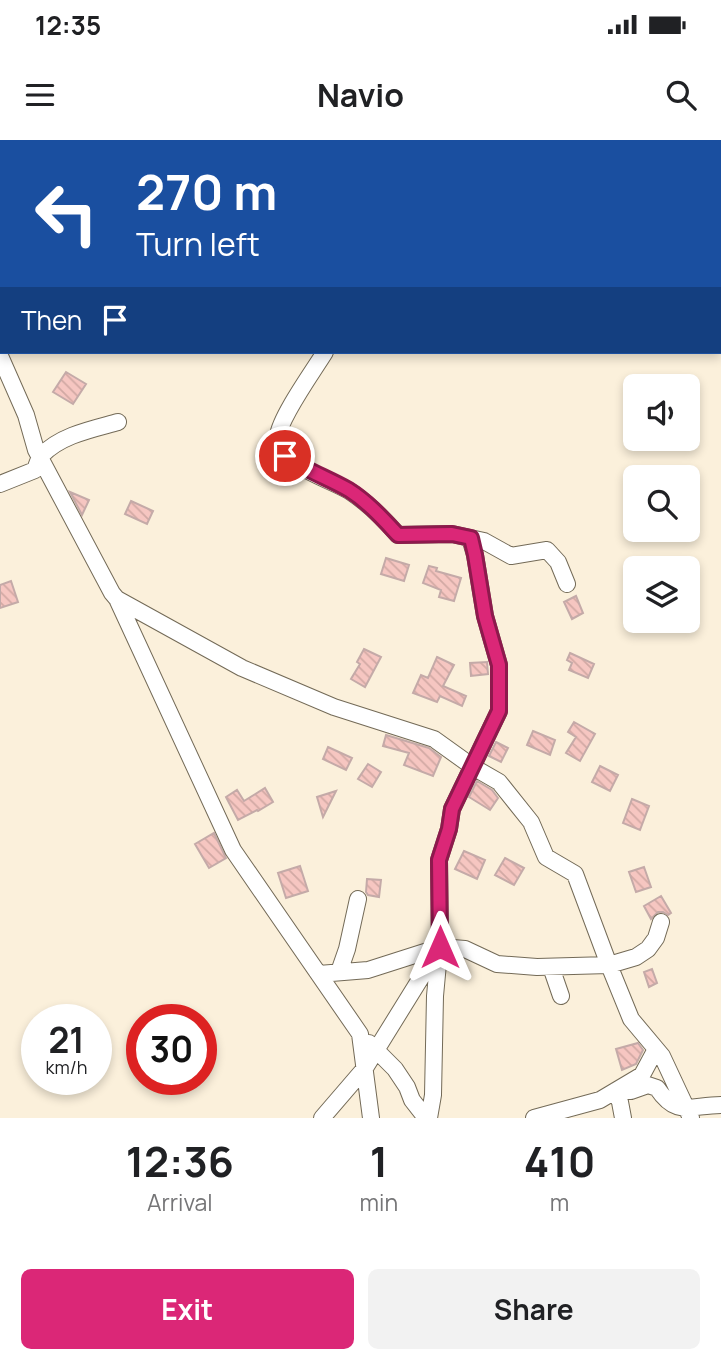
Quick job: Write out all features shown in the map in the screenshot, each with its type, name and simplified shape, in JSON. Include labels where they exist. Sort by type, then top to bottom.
[{"type":"street","points":[[324,354],[282,421],[278,438],[285,456],[302,468],[350,491],[398,535],[452,534],[484,541],[511,556],[547,550],[558,562],[567,584]]},
{"type":"street","points":[[0,356],[26,415],[41,467],[117,599],[233,850],[360,1034],[395,1069],[412,1100],[428,1118]]},
{"type":"street","points":[[0,484],[41,467],[56,444],[118,422]]},
{"type":"street","points":[[428,1118],[433,1095],[435,996],[440,947],[439,860],[452,809],[499,711],[499,665],[485,616],[471,538]]},
{"type":"street","points":[[117,599],[242,668],[334,707],[434,738],[499,782],[531,822],[546,857],[575,874],[631,1019],[662,1056],[689,1114]]},
{"type":"street","points":[[339,972],[358,899]]},
{"type":"street","points":[[319,974],[368,970],[440,947],[465,949],[497,964],[551,967],[609,965],[636,957],[648,949],[661,922]]},
{"type":"street","points":[[322,1118],[365,1068],[440,947]]},
{"type":"street","points":[[551,967],[561,996]]},
{"type":"street","points":[[360,1034],[371,1118]]},
{"type":"street","points":[[534,1118],[600,1100],[642,1075],[656,1049]]},
{"type":"street","points":[[615,1091],[631,1091],[648,1086],[657,1088],[671,1106],[689,1114]]},
{"type":"street","points":[[615,1091],[623,1118]]},
{"type":"street","points":[[689,1114],[706,1105],[721,1105]]},
{"type":"building","points":[[66,372],[86,384],[73,404],[53,392]]},
{"type":"building","points":[[70,492],[89,500],[82,515]]},
{"type":"building","points":[[131,501],[153,511],[147,524],[125,514]]},
{"type":"building","points":[[386,558],[409,565],[404,581],[381,574]]},
{"type":"building","points":[[429,566],[437,568],[436,571],[461,578],[454,601],[439,597],[441,590],[423,583]]},
{"type":"building","points":[[11,581],[18,602],[0,608],[0,585]]},
{"type":"building","points":[[576,596],[583,613],[572,619],[564,602]]},
{"type":"building","points":[[364,649],[381,657],[365,687],[351,679],[360,664],[357,662]]},
{"type":"building","points":[[570,653],[594,664],[588,678],[569,670],[572,663],[567,660]]},
{"type":"building","points":[[437,657],[454,665],[443,686],[466,696],[462,706],[440,696],[437,702],[413,693],[421,675],[428,678]]},
{"type":"building","points":[[487,662],[488,674],[471,676],[470,663]]},
{"type":"building","points":[[574,722],[595,734],[580,761],[566,753],[576,737],[568,732]]},
{"type":"building","points":[[533,731],[555,740],[550,755],[527,745]]},
{"type":"building","points":[[386,735],[429,748],[441,757],[433,776],[404,765],[409,753],[383,746]]},
{"type":"building","points":[[496,742],[508,748],[501,762],[489,756]]},
{"type":"building","points":[[328,747],[352,758],[346,770],[323,759]]},
{"type":"building","points":[[368,764],[381,772],[372,787],[358,779]]},
{"type":"building","points":[[600,766],[618,775],[610,791],[592,782]]},
{"type":"building","points":[[477,781],[492,790],[498,798],[490,810],[469,797]]},
{"type":"building","points":[[265,788],[273,802],[238,820],[226,797],[237,790],[244,801]]},
{"type":"building","points":[[336,791],[323,817],[317,797]]},
{"type":"building","points":[[632,799],[649,806],[640,830],[623,823]]},
{"type":"building","points":[[214,833],[226,858],[209,868],[195,844]]},
{"type":"building","points":[[464,851],[485,860],[477,879],[455,869]]},
{"type":"building","points":[[505,858],[524,868],[514,885],[495,875]]},
{"type":"building","points":[[300,866],[308,891],[286,898],[278,873]]},
{"type":"building","points":[[644,867],[651,887],[636,892],[629,872]]},
{"type":"building","points":[[367,879],[381,880],[379,897],[366,892]]},
{"type":"building","points":[[661,896],[671,913],[668,915],[658,912],[651,919],[644,906]]},
{"type":"building","points":[[652,969],[657,983],[649,987],[644,972]]},
{"type":"building","points":[[638,1043],[643,1050],[636,1064],[622,1070],[616,1049]]},
{"type":"route","points":[[285,456],[302,468],[350,491],[398,535],[452,534],[471,538],[485,616],[499,665],[499,711],[452,809],[439,860],[440,947]]}]
